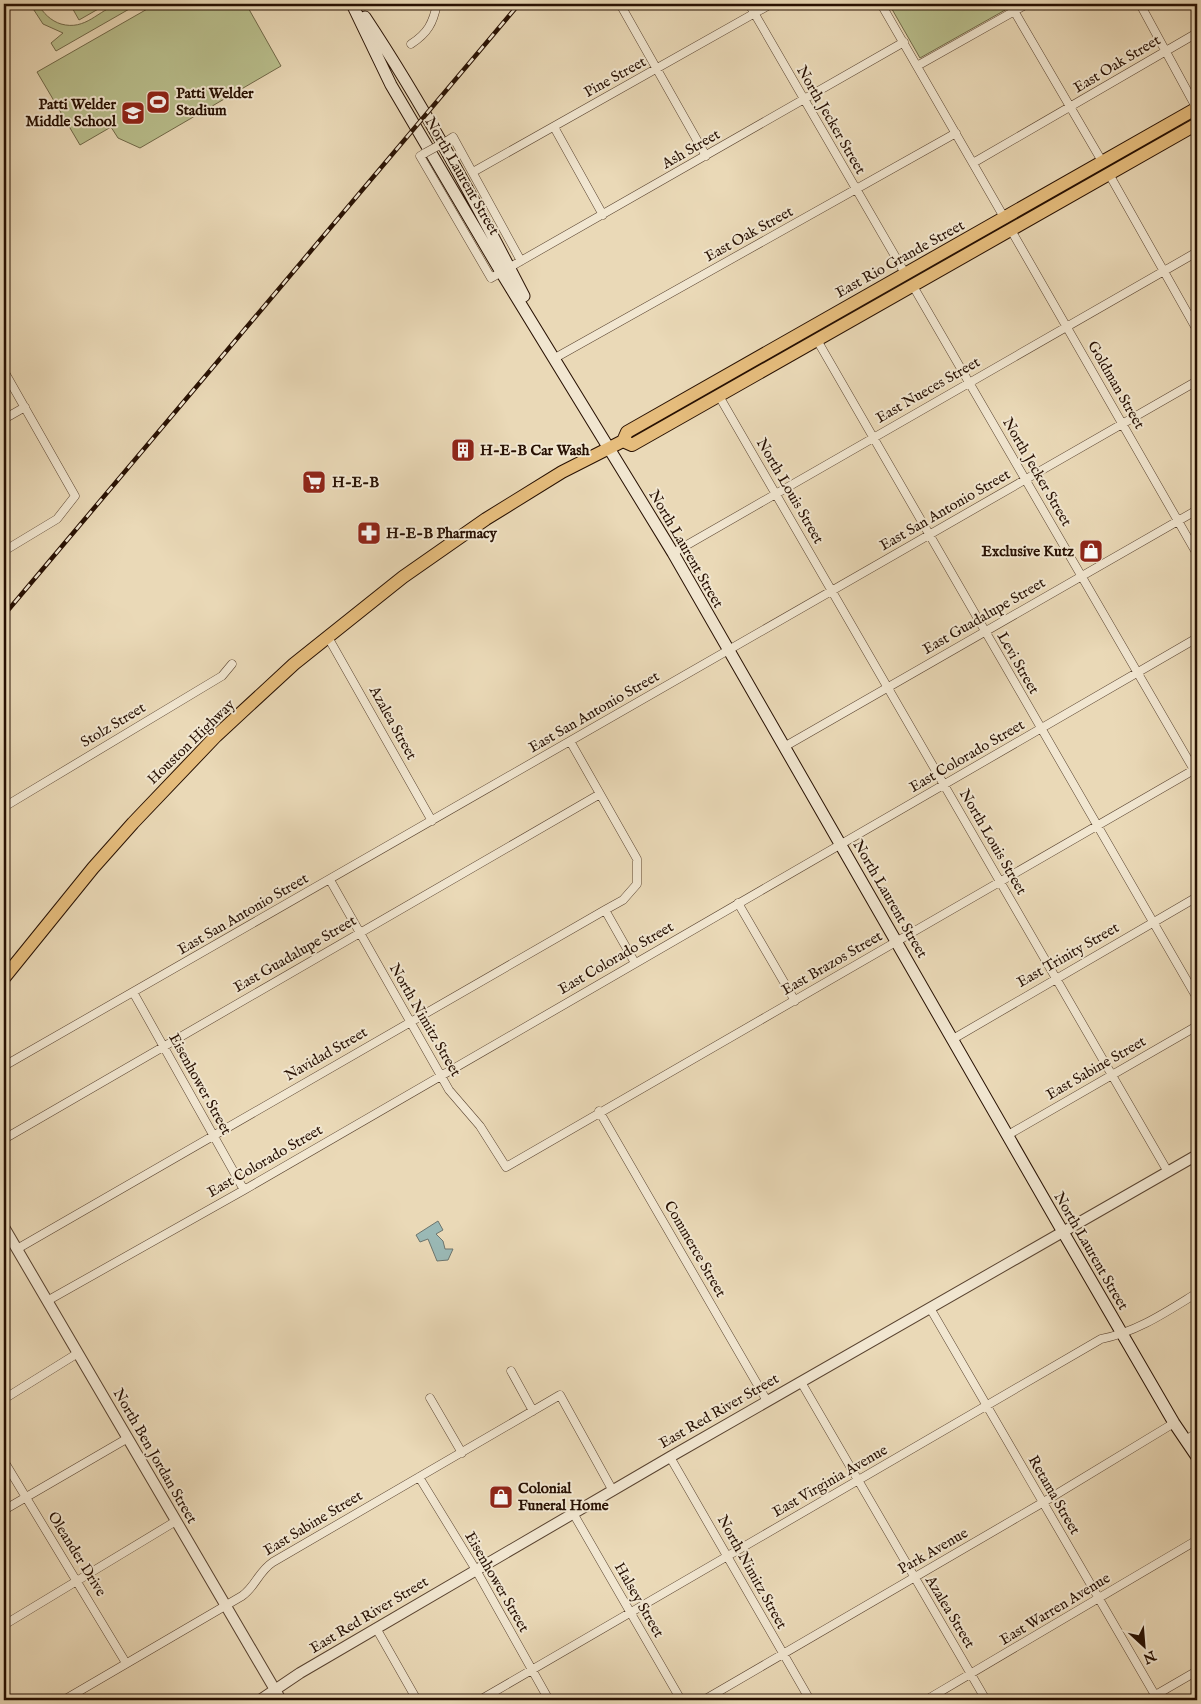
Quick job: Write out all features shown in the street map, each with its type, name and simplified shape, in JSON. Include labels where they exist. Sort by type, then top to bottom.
[{"type":"main road","name":"North Laurent Street","points":[[352,4],[391,85],[500,273],[555,358],[673,553],[727,651],[898,941],[952,1039],[1174,1423],[1192,1436],[1197,1457]]},
{"type":"main road","name":"North Laurent Street","points":[[356,4],[406,81],[500,273]]},
{"type":"main road","points":[[1008,224],[1012,224],[1030,211],[1033,203],[1197,108]]},
{"type":"main road","name":"East Rio Grande Street","points":[[430,558],[562,472],[623,441],[627,432],[906,275],[1109,174],[1197,124]]},
{"type":"main road","name":"East Rio Grande Street","points":[[623,441],[632,445],[719,396],[984,245],[1008,224]]},
{"type":"main road","name":"Houston Highway","points":[[4,978],[93,868],[216,736],[294,664],[329,638],[403,577],[430,558]]},
{"type":"street","points":[[412,44],[430,28],[437,4]]},
{"type":"street","points":[[620,4],[706,156]]},
{"type":"street","name":"North Jecker Street","points":[[749,4],[906,275]]},
{"type":"street","name":"Pine Street","points":[[472,172],[771,4]]},
{"type":"street","name":"Goldman Street","points":[[882,4],[1197,554]]},
{"type":"street","points":[[918,66],[1012,7],[1027,4]]},
{"type":"street","points":[[1140,4],[1197,108]]},
{"type":"street","points":[[1012,7],[1103,163]]},
{"type":"street","name":"East Oak Street","points":[[973,163],[1197,33]]},
{"type":"street","name":"Ash Street","points":[[500,273],[904,42]]},
{"type":"street","points":[[554,127],[603,215]]},
{"type":"street","name":"East Oak Street","points":[[555,358],[956,133]]},
{"type":"street","points":[[500,273],[420,156],[447,140],[453,138],[521,261]]},
{"type":"street","points":[[1109,174],[1197,330]]},
{"type":"street","name":"East Nueces Street","points":[[673,553],[1197,252]]},
{"type":"street","name":"North Jecker Street","points":[[913,286],[1196,771]]},
{"type":"street","name":"Levi Street","points":[[817,340],[1197,998]]},
{"type":"street","points":[[4,371],[75,496],[57,519],[4,550]]},
{"type":"street","name":"East San Antonio Street","points":[[4,1066],[1197,381]]},
{"type":"street","name":"North Louis Street","points":[[719,396],[1168,1172]]},
{"type":"street","points":[[4,419],[25,407]]},
{"type":"street","name":"East Guadalupe Street","points":[[784,747],[1197,510]]},
{"type":"street","name":"Azalea Street","points":[[329,638],[432,821]]},
{"type":"street","name":"East Colorado Street","points":[[47,1301],[244,1190],[1197,638]]},
{"type":"street","name":"Stolz Street","points":[[4,807],[222,676],[232,664]]},
{"type":"street","points":[[570,741],[600,794]]},
{"type":"street","name":"East Brazos Street","points":[[506,1167],[1000,881],[1196,771]]},
{"type":"street","name":"East Guadalupe Street","points":[[4,1138],[600,794]]},
{"type":"street","name":"Navidad Street","points":[[17,1249],[409,1021],[605,910],[631,892],[637,884],[636,859],[600,794]]},
{"type":"street","name":"North Nimitz Street","points":[[330,880],[409,1021],[456,1100],[480,1126],[506,1167]]},
{"type":"street","name":"East Trinity Street","points":[[952,1039],[1197,897]]},
{"type":"street","points":[[738,903],[795,1001]]},
{"type":"street","points":[[605,910],[635,964]]},
{"type":"street","name":"Eisenhower Street","points":[[133,992],[162,1047],[244,1190]]},
{"type":"street","name":"East Sabine Street","points":[[1008,1134],[1197,1026]]},
{"type":"street","name":"Commerce Street","points":[[599,1112],[767,1401]]},
{"type":"street","name":"East Red River Street","points":[[260,1700],[376,1628],[573,1513],[1196,1157]]},
{"type":"street","name":"North Ben Jordan Street","points":[[4,1227],[281,1700]]},
{"type":"street","name":"East Virginia Avenue","points":[[480,1700],[729,1557],[1101,1339],[1123,1334],[1197,1294]]},
{"type":"street","name":"Retama Street","points":[[930,1308],[1155,1695]]},
{"type":"street","points":[[4,1399],[78,1354]]},
{"type":"street","points":[[511,1371],[533,1411]]},
{"type":"street","name":"Azalea Street","points":[[801,1382],[913,1578],[986,1700]]},
{"type":"street","name":"East Sabine Street","points":[[64,1700],[250,1591],[262,1570],[273,1562],[560,1395],[613,1490]]},
{"type":"street","points":[[430,1398],[462,1453]]},
{"type":"street","name":"Park Avenue","points":[[704,1700],[1042,1503],[1174,1423]]},
{"type":"street","points":[[4,1510],[128,1438]]},
{"type":"street","name":"North Nimitz Street","points":[[670,1457],[810,1700]]},
{"type":"street","name":"Oleander Drive","points":[[4,1461],[126,1663]]},
{"type":"street","name":"Eisenhower Street","points":[[419,1478],[476,1570],[550,1700]]},
{"type":"street","name":"Halsey Street","points":[[573,1513],[681,1700]]},
{"type":"street","points":[[4,1625],[176,1521]]},
{"type":"street","name":"East Warren Avenue","points":[[926,1700],[1197,1540]]},
{"type":"street","points":[[376,1628],[417,1700]]},
{"type":"street","points":[[1146,1700],[1197,1671]]},
{"type":"green space","points":[[30,4],[38,4],[57,23],[78,25],[119,4],[138,4],[56,51],[51,43],[63,33],[43,24]]},
{"type":"green space","points":[[70,4],[107,4],[79,20]]},
{"type":"green space","name":"Patti Welder Stadium","points":[[156,4],[246,4],[281,66],[140,148],[118,138],[111,127],[80,145],[37,72]]},
{"type":"green space","points":[[889,4],[1004,4],[1007,9],[920,58]]},
{"type":"water","points":[[438,1221],[443,1230],[436,1234],[443,1241],[445,1249],[453,1249],[448,1260],[437,1261],[428,1239],[420,1242],[416,1235]]},
{"type":"railway","points":[[4,615],[519,4]]},
{"type":"place","name":"Patti Welder Stadium","points":[[158,102]]},
{"type":"place","name":"Patti Welder Middle School","points":[[133,113]]},
{"type":"place","name":"H-E-B Car Wash","points":[[463,450]]},
{"type":"place","name":"H-E-B","points":[[314,482]]},
{"type":"place","name":"H-E-B Pharmacy","points":[[369,533]]},
{"type":"place","name":"Exclusive Kutz","points":[[1091,551]]},
{"type":"place","name":"Colonial Funeral Home","points":[[501,1497]]}]
